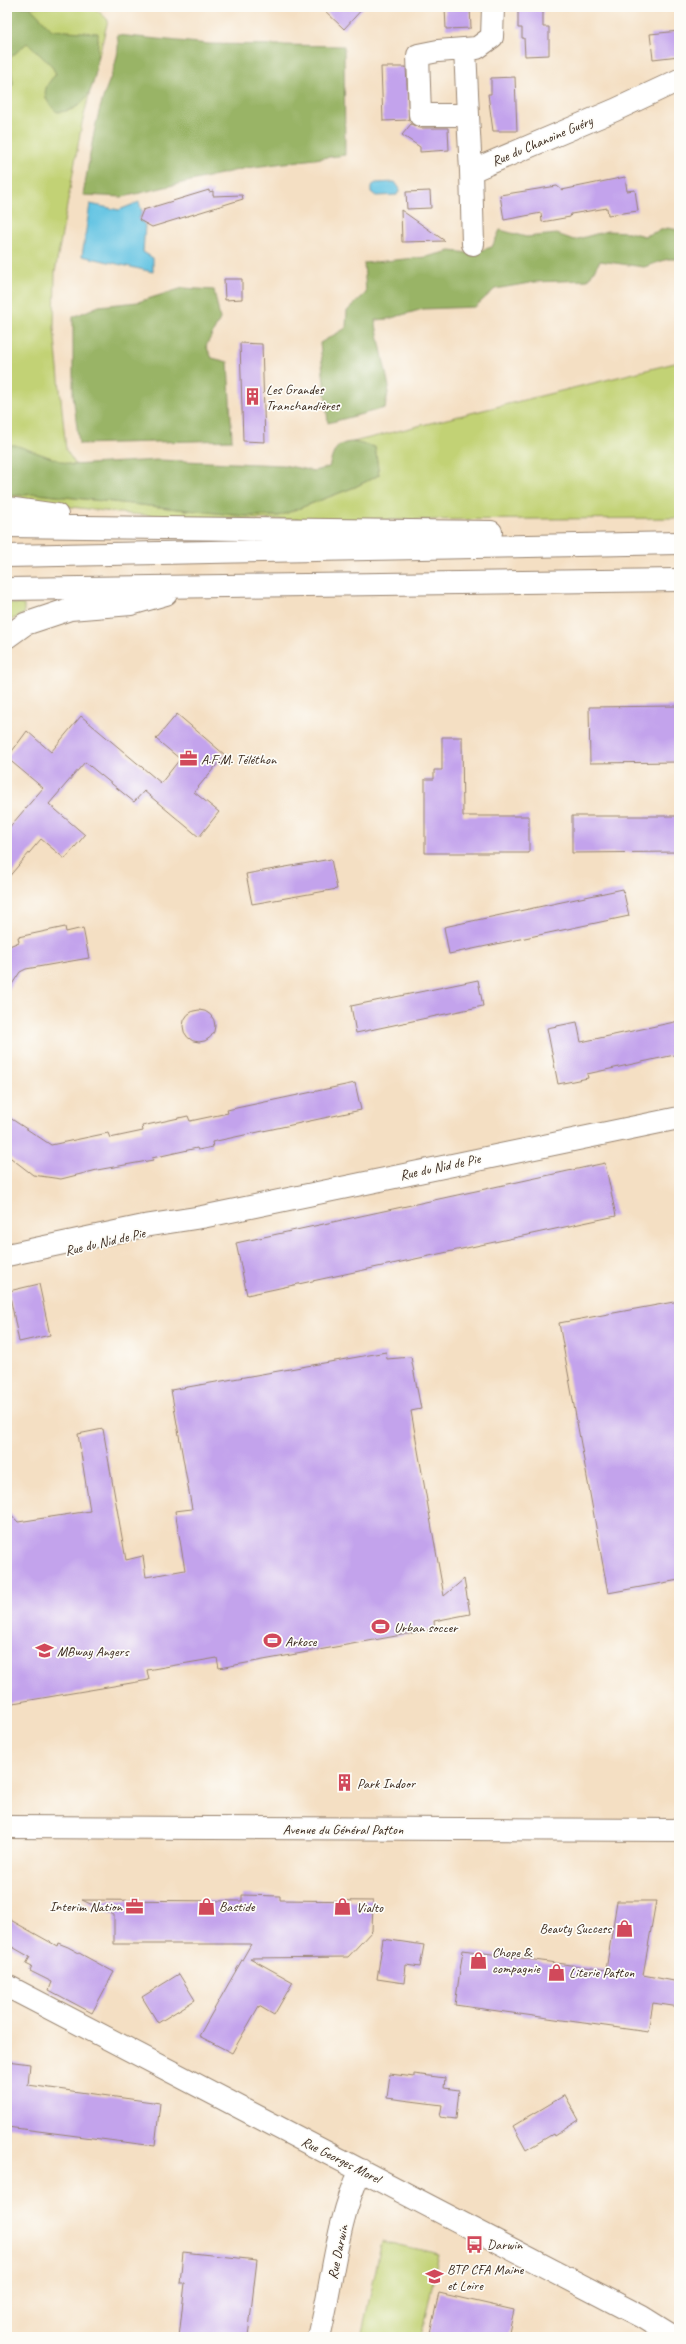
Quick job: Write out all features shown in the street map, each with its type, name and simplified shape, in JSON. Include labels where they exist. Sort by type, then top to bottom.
[{"type":"main road","points":[[468,115],[420,115],[418,55],[438,51],[477,48],[492,37],[493,7]]},
{"type":"main road","points":[[465,49],[473,244]]},
{"type":"main road","name":"Rue du Chanoine Guéry","points":[[471,171],[615,110],[679,80]]},
{"type":"main road","points":[[7,508],[144,528]]},
{"type":"main road","points":[[7,526],[587,534],[644,544]]},
{"type":"main road","points":[[7,556],[679,543]]},
{"type":"main road","points":[[7,589],[679,580]]},
{"type":"main road","points":[[7,637],[25,624],[70,609],[131,604],[190,586]]},
{"type":"main road","name":"Rue du Nid de Pie","points":[[7,1255],[144,1226],[202,1217],[679,1118]]},
{"type":"main road","name":"Rue du Nid de Pie","points":[[7,1265],[146,1233],[202,1217]]},
{"type":"main road","name":"Avenue du Général Patton","points":[[7,1827],[679,1830]]},
{"type":"main road","name":"Rue Georges Morel","points":[[7,1986],[642,2317],[674,2337]]},
{"type":"main road","name":"Rue Darwin","points":[[320,2337],[343,2225],[354,2184],[361,2170]]},
{"type":"green space","points":[[7,7],[94,7],[108,20],[82,123],[55,272],[54,328],[66,450],[76,465],[58,463],[25,449],[7,445]]},
{"type":"green space","points":[[7,7],[30,7],[52,30],[98,33],[96,71],[93,84],[88,95],[81,104],[71,110],[57,112],[52,107],[46,98],[45,93],[48,84],[56,74],[51,65],[27,43],[10,58],[13,84],[7,94]]},
{"type":"green space","points":[[117,35],[209,44],[344,46],[345,155],[246,168],[123,197],[83,195],[96,122],[118,51]]},
{"type":"green space","points":[[667,228],[679,230],[679,259],[668,259],[644,267],[600,261],[588,280],[535,282],[495,289],[475,307],[423,309],[388,319],[375,320],[389,387],[385,408],[328,423],[320,343],[346,328],[347,311],[366,293],[364,263],[426,257],[450,251],[470,253],[492,247],[500,230],[526,237],[557,234],[574,240],[607,231],[629,232],[644,236]]},
{"type":"green space","points":[[183,288],[214,290],[220,319],[206,346],[212,358],[228,362],[232,440],[79,444],[73,394],[73,317],[99,306],[138,302]]},
{"type":"green space","points":[[679,362],[679,518],[414,520],[199,519],[129,514],[7,499],[7,496],[37,494],[244,516],[279,516],[355,487],[379,475],[375,448],[353,442]]},
{"type":"green space","points":[[353,442],[375,447],[379,475],[355,487],[279,516],[244,516],[37,494],[7,496],[7,445],[15,445],[72,465],[158,460],[283,465],[314,471],[329,467],[336,449],[342,444]]},
{"type":"green space","points":[[7,603],[24,605],[24,614],[7,622]]},
{"type":"green space","points":[[382,2241],[439,2254],[421,2337],[361,2337]]},
{"type":"water","points":[[395,182],[400,189],[397,195],[376,196],[371,192],[371,186],[376,183]]},
{"type":"water","points":[[139,202],[142,212],[139,219],[145,225],[143,252],[153,258],[153,272],[82,256],[90,204],[119,210]]},
{"type":"building","points":[[321,7],[364,7],[344,29]]},
{"type":"building","points":[[445,7],[470,7],[471,28],[446,29]]},
{"type":"building","points":[[518,7],[543,7],[543,27],[549,27],[549,55],[525,56],[522,28],[518,28]]},
{"type":"building","points":[[679,31],[679,56],[653,59],[650,34]]},
{"type":"building","points":[[381,67],[406,67],[409,120],[383,121]]},
{"type":"building","points":[[515,77],[517,131],[493,131],[488,94],[491,94],[491,78]]},
{"type":"building","points":[[411,124],[420,128],[448,128],[449,150],[420,152],[420,147],[402,135]]},
{"type":"building","points":[[625,177],[627,191],[635,190],[638,211],[608,215],[607,208],[571,214],[570,217],[542,222],[541,213],[504,220],[500,195],[557,186],[562,190]]},
{"type":"building","points":[[209,190],[209,192],[213,191],[213,196],[242,195],[243,199],[152,227],[139,220],[143,210]]},
{"type":"building","points":[[430,191],[431,208],[407,209],[406,192]]},
{"type":"building","points":[[401,210],[445,241],[402,242]]},
{"type":"building","points":[[224,279],[242,279],[242,299],[225,300]]},
{"type":"building","name":"Les Grandes Tranchandières","points":[[240,343],[262,344],[265,442],[243,441]]},
{"type":"building","points":[[679,706],[679,762],[590,763],[589,707]]},
{"type":"building","points":[[177,714],[225,755],[194,792],[219,812],[199,837],[144,791],[134,802],[85,762],[49,804],[85,835],[65,859],[41,839],[7,879],[7,830],[43,788],[7,758],[27,731],[51,752],[81,716],[161,783],[180,759],[156,739]]},
{"type":"building","points":[[442,737],[462,737],[463,816],[529,816],[529,853],[425,853],[425,779],[434,779],[434,770],[442,770]]},
{"type":"building","points":[[572,816],[679,816],[679,852],[572,853]]},
{"type":"building","points":[[331,859],[337,889],[252,904],[246,874]]},
{"type":"building","points":[[623,889],[629,916],[449,954],[444,927]]},
{"type":"building","points":[[65,927],[66,932],[83,928],[89,958],[26,969],[20,972],[7,992],[7,947],[19,942],[18,937]]},
{"type":"building","points":[[478,980],[483,1006],[356,1033],[351,1006]]},
{"type":"building","points":[[196,1010],[202,1010],[212,1017],[215,1026],[214,1032],[208,1039],[202,1042],[196,1042],[186,1035],[183,1029],[183,1023],[190,1013]]},
{"type":"building","points":[[679,1021],[679,1054],[587,1074],[588,1078],[558,1084],[547,1028],[577,1022],[581,1042]]},
{"type":"building","points":[[355,1083],[361,1110],[212,1142],[213,1147],[198,1150],[197,1148],[152,1158],[153,1160],[97,1170],[61,1179],[33,1175],[7,1155],[7,1116],[51,1145],[108,1133],[110,1138],[143,1131],[142,1126],[188,1116],[190,1121],[228,1113],[227,1110]]},
{"type":"building","points":[[605,1163],[616,1216],[247,1295],[236,1243]]},
{"type":"building","points":[[39,1284],[50,1335],[19,1342],[9,1291]]},
{"type":"building","points":[[679,1301],[679,1580],[608,1593],[559,1323]]},
{"type":"building","points":[[386,1352],[387,1359],[411,1357],[421,1409],[411,1411],[444,1596],[464,1579],[470,1614],[434,1621],[435,1629],[219,1668],[217,1658],[147,1670],[149,1680],[7,1704],[7,1510],[18,1522],[90,1511],[78,1434],[103,1429],[126,1560],[143,1556],[146,1577],[185,1570],[175,1511],[192,1509],[171,1390]]},
{"type":"building","points":[[242,1895],[280,1896],[280,1900],[373,1901],[372,1931],[348,1957],[250,1958],[293,1982],[274,2015],[259,2006],[232,2053],[199,2036],[251,1944],[114,1944],[114,1915],[82,1900],[242,1901]]},
{"type":"building","points":[[617,1901],[656,1901],[643,1975],[679,1982],[679,2007],[653,2003],[648,2032],[455,2005],[463,1950],[606,1970]]},
{"type":"building","points":[[7,1918],[57,1946],[58,1943],[68,1947],[114,1972],[92,2013],[49,1990],[52,1982],[30,1971],[32,1967],[26,1964],[30,1957],[7,1944]]},
{"type":"building","points":[[383,1939],[424,1945],[420,1967],[406,1965],[404,1983],[377,1979]]},
{"type":"building","points":[[179,1974],[195,2000],[158,2023],[142,1997]]},
{"type":"building","points":[[7,2061],[30,2064],[28,2085],[160,2103],[155,2146],[7,2127]]},
{"type":"building","points":[[390,2074],[414,2077],[414,2074],[445,2078],[444,2088],[459,2090],[456,2119],[440,2117],[442,2105],[387,2098]]},
{"type":"building","points":[[565,2095],[579,2120],[554,2136],[553,2134],[526,2150],[513,2126]]},
{"type":"building","points":[[183,2252],[257,2260],[248,2337],[179,2337],[185,2283],[180,2283]]},
{"type":"building","points":[[439,2293],[514,2310],[508,2337],[429,2337]]},
{"type":"place","name":"Les Grandes Tranchandières","points":[[253,397]]},
{"type":"place","name":"A.F.M. Téléthon","points":[[188,759]]},
{"type":"place","name":"Urban soccer","points":[[381,1627]]},
{"type":"place","name":"Arkose","points":[[272,1641]]},
{"type":"place","name":"MBway Angers","points":[[44,1651]]},
{"type":"place","name":"Park Indoor","points":[[344,1783]]},
{"type":"place","name":"Interim Nation","points":[[135,1906]]},
{"type":"place","name":"Bastide","points":[[206,1906]]},
{"type":"place","name":"Vialto","points":[[343,1907]]},
{"type":"place","name":"Beauty Success","points":[[624,1928]]},
{"type":"place","name":"Chope & compagnie","points":[[479,1960]]},
{"type":"place","name":"Literie Patton","points":[[556,1972]]},
{"type":"place","name":"Darwin","points":[[474,2244]]},
{"type":"place","name":"BTP CFA Maine et Loire","points":[[434,2277]]}]
